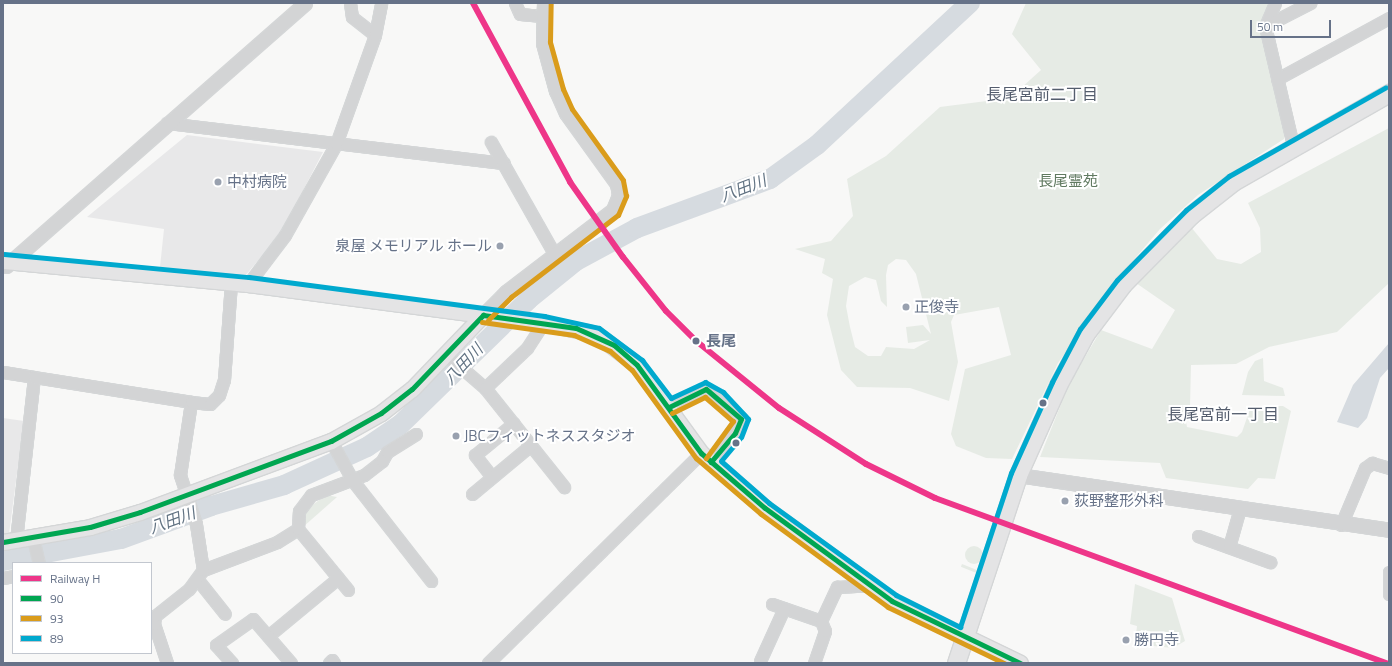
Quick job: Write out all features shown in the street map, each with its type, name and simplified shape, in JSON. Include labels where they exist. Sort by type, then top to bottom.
[{"type":"main road","points":[[956,663],[1018,476],[1058,385],[1086,333],[1123,284],[1191,215],[1233,182],[1293,145],[1389,93]]},
{"type":"main road","points":[[6,264],[248,284],[538,322],[596,334],[614,345],[637,365],[706,457],[765,508],[892,601],[1020,663]]},
{"type":"main road","points":[[10,541],[34,542],[189,499],[331,442],[381,413],[450,358],[490,316]]},
{"type":"street","points":[[6,264],[304,3]]},
{"type":"street","points":[[350,3],[352,17],[375,35]]},
{"type":"street","points":[[248,284],[286,235],[336,144],[375,35],[382,3]]},
{"type":"street","points":[[515,3],[520,14],[542,16]]},
{"type":"street","points":[[490,316],[555,255],[613,210],[619,195],[612,177],[566,113],[549,68],[542,16],[544,3]]},
{"type":"street","points":[[1275,3],[1265,26],[1293,145]]},
{"type":"street","points":[[1265,26],[1310,3]]},
{"type":"street","points":[[1277,79],[1389,18]]},
{"type":"street","points":[[167,123],[504,163]]},
{"type":"street","points":[[492,142],[555,255]]},
{"type":"street","points":[[3,372],[210,404],[219,395],[224,380],[230,282]]},
{"type":"street","points":[[485,388],[527,348],[538,322]]},
{"type":"street","points":[[450,358],[468,376],[485,388],[564,487]]},
{"type":"street","points":[[10,541],[34,377]]},
{"type":"street","points":[[488,663],[706,457],[735,433],[742,419],[706,388],[669,407]]},
{"type":"street","points":[[191,402],[180,475],[196,524],[201,575],[225,614]]},
{"type":"street","points":[[492,477],[475,455],[514,423]]},
{"type":"street","points":[[348,590],[298,529],[299,512],[311,495],[353,481],[382,461],[387,452],[416,434]]},
{"type":"street","points":[[331,442],[353,481],[431,581]]},
{"type":"street","points":[[472,494],[531,445]]},
{"type":"street","points":[[1340,525],[1365,468],[1372,463],[1389,468]]},
{"type":"street","points":[[1018,476],[1240,508],[1340,525],[1389,530]]},
{"type":"street","points":[[1229,547],[1240,508]]},
{"type":"street","points":[[167,663],[152,624],[155,616],[201,575],[277,542],[298,529]]},
{"type":"street","points":[[1198,536],[1270,562]]},
{"type":"street","points":[[34,542],[38,562]]},
{"type":"street","points":[[1389,572],[1389,594]]},
{"type":"street","points":[[268,636],[338,578]]},
{"type":"street","points":[[814,663],[825,631],[821,621],[836,587],[870,585]]},
{"type":"street","points":[[772,604],[821,621]]},
{"type":"street","points":[[760,661],[784,608]]},
{"type":"street","points":[[232,663],[216,645],[253,619],[291,663]]},
{"type":"street","points":[[329,663],[332,660],[334,663]]},
{"type":"shaded area","name":"中村病院","points":[[187,135],[323,152],[280,235],[244,277],[160,267],[164,229],[87,217]]},
{"type":"shaded area","points":[[1389,343],[1389,368],[1380,378],[1367,418],[1358,428],[1337,422],[1353,385]]},
{"type":"shaded area","points":[[3,418],[24,421],[9,534],[3,535]]},
{"type":"green space","name":"長尾霊苑","points":[[1026,3],[1271,3],[1261,24],[1285,128],[1284,139],[1198,195],[1160,229],[1113,284],[1058,363],[1012,459],[986,458],[956,446],[951,434],[965,369],[1011,355],[999,307],[954,315],[951,322],[958,362],[949,401],[910,388],[857,387],[841,370],[827,315],[833,279],[822,273],[825,259],[795,249],[831,241],[853,216],[847,179],[886,156],[940,107],[1010,98],[1041,70],[1012,34]],"holes":[[[896,259],[906,260],[916,274],[931,334],[923,325],[906,327],[908,343],[930,340],[914,349],[886,347],[881,356],[868,356],[855,347],[846,306],[849,286],[865,277],[876,280],[881,301],[887,307],[886,275],[888,265]]]},
{"type":"green space","points":[[1389,128],[1388,284],[1337,332],[1269,347],[1236,364],[1191,365],[1190,407],[1184,412],[1187,427],[1237,437],[1242,432],[1251,406],[1283,406],[1291,411],[1275,479],[1258,478],[1248,489],[1166,478],[1160,463],[1040,457],[1069,384],[1101,330],[1152,349],[1175,310],[1136,283],[1191,227],[1217,259],[1241,264],[1261,252],[1260,228],[1248,203]]},
{"type":"green space","points":[[1263,358],[1264,381],[1283,388],[1285,396],[1242,395],[1248,372],[1255,361]]},
{"type":"green space","points":[[326,495],[337,497],[303,527],[303,512]]},
{"type":"green space","points":[[970,546],[978,546],[983,551],[981,562],[978,564],[970,564],[965,559],[965,551]]},
{"type":"green space","points":[[962,564],[977,570],[976,573],[961,567]]},
{"type":"green space","points":[[1135,584],[1172,598],[1185,641],[1173,648],[1135,644],[1137,626],[1130,624]]},
{"type":"waterway","name":"八田川","points":[[3,561],[121,539],[211,506],[284,485],[367,447],[400,425],[529,299],[576,261],[637,228],[770,179],[817,145],[970,3]]},
{"type":"rail line","name":"H","points":[[473,3],[570,182],[623,257],[666,311],[695,340],[779,408],[866,464],[935,498],[1387,663]]},
{"type":"transit line","name":"93","points":[[488,320],[511,297],[618,215],[626,196],[623,180],[572,109],[563,89],[550,42],[551,3]]},
{"type":"transit line","name":"89","points":[[4,254],[249,277],[544,316],[599,328],[642,360],[671,398],[705,382],[723,392],[748,419],[741,437],[721,461],[769,503],[896,595],[960,627],[1011,473],[1052,382],[1080,329],[1117,280],[1186,210],[1229,176],[1386,87]]},
{"type":"transit line","name":"90","points":[[483,315],[576,328],[614,345],[637,365],[701,453],[765,508],[892,601],[1020,663]]},
{"type":"transit line","name":"90","points":[[3,542],[90,527],[140,512],[331,441],[381,413],[412,389],[483,315]]},
{"type":"transit line","name":"93","points":[[482,322],[574,335],[610,351],[632,370],[696,458],[761,514],[888,607],[1004,663]]},
{"type":"transit line","name":"90","points":[[669,407],[706,389],[741,419],[735,433],[711,462]]},
{"type":"transit line","name":"93","points":[[672,413],[705,397],[733,421],[706,458]]},
{"type":"place","name":"中村病院","points":[[218,182]]},
{"type":"place","name":"泉屋 メモリアル ホール","points":[[500,246]]},
{"type":"place","name":"正俊寺","points":[[906,307]]},
{"type":"place","name":"長尾","points":[[696,341]]},
{"type":"place","name":"JBCフィットネススタジオ","points":[[456,436]]},
{"type":"place","name":"荻野整形外科","points":[[1065,501]]},
{"type":"place","name":"勝円寺","points":[[1126,640]]},
{"type":"district","name":"長尾宮前二丁目","points":[[1042,94]]},
{"type":"district","name":"長尾宮前一丁目","points":[[1223,414]]}]
